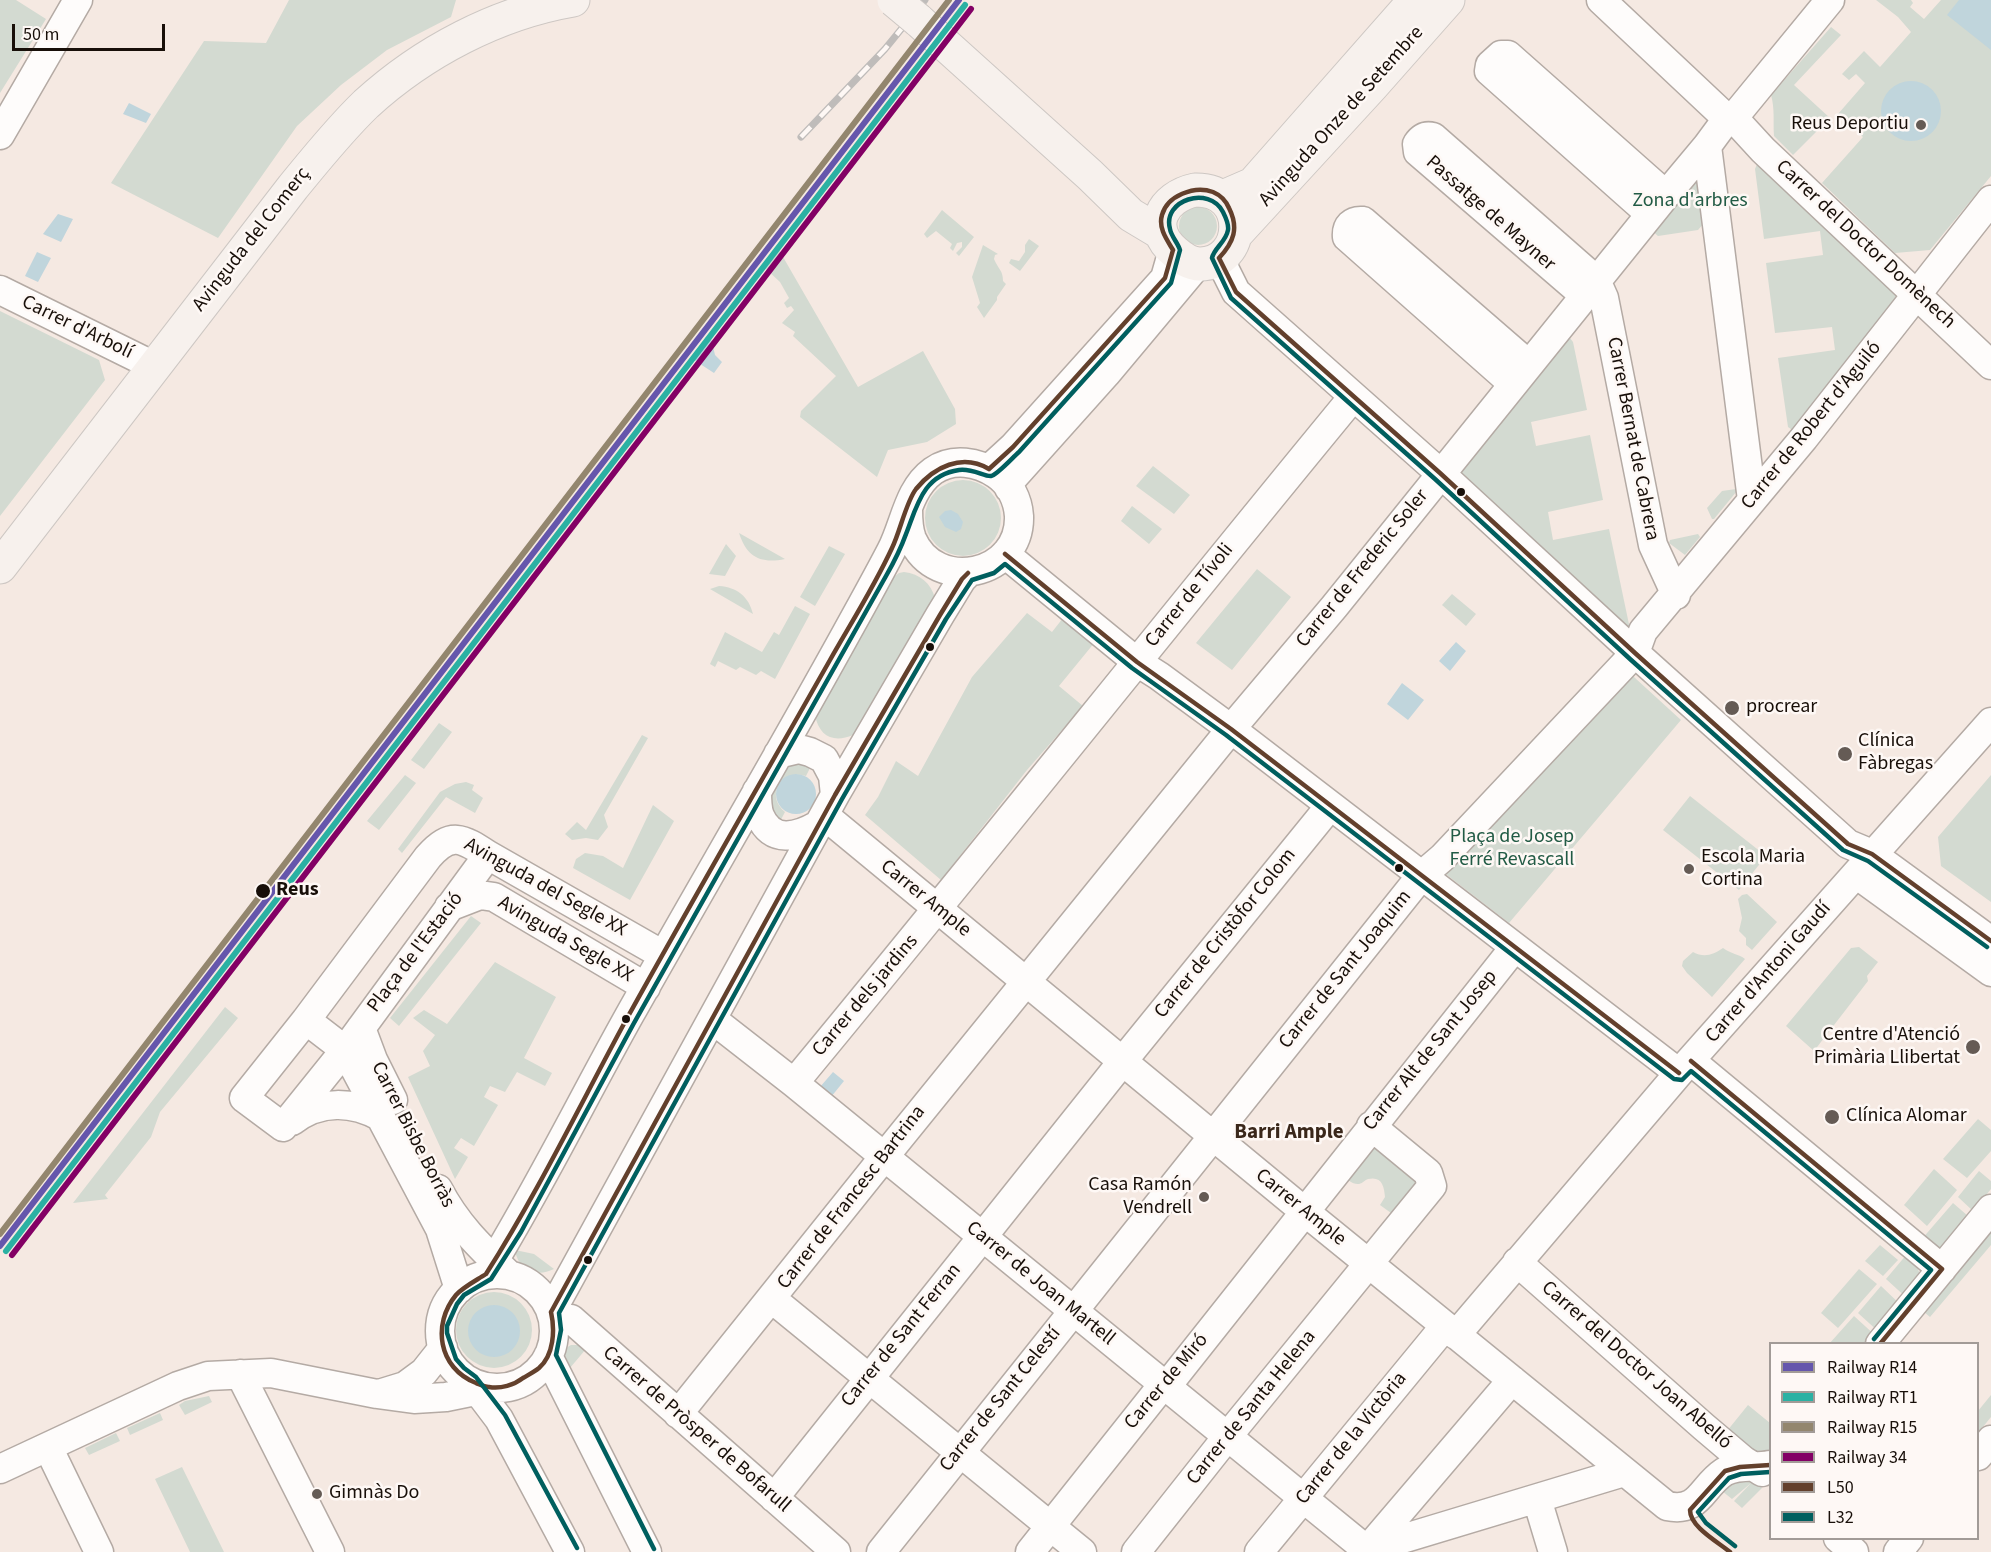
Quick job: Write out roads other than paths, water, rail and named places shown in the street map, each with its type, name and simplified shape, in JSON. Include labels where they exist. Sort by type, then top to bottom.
[{"type":"main road","name":"Avinguda del Comerç","points":[[0,567],[328,144],[359,111],[405,72],[485,27],[505,8],[539,8],[573,0]]},
{"type":"main road","points":[[894,0],[956,52],[1131,215],[1197,248]]},
{"type":"main road","name":"Avinguda Onze de Setembre","points":[[1223,197],[1253,184],[1415,0]]},
{"type":"main road","name":"Avinguda Onze de Setembre","points":[[1197,248],[1372,86],[1448,0]]},
{"type":"main road","points":[[1090,175],[1135,197],[1151,201],[1174,198]]},
{"type":"main road","points":[[1205,190],[1223,197],[1233,214],[1197,248],[1160,223],[1167,204],[1174,198],[1183,192],[1205,190]]},
{"type":"street","points":[[0,135],[78,0]]},
{"type":"street","name":"Carrer del Doctor Domènech","points":[[1601,0],[1725,124],[1763,150],[1991,365]]},
{"type":"street","name":"Carrer de Frederic Soler","points":[[1026,982],[1231,729],[1326,616],[1658,204],[1830,0]]},
{"type":"street","points":[[1501,55],[1508,55],[1658,204],[1489,71],[1490,65],[1501,55]]},
{"type":"street","points":[[1725,124],[1752,500]]},
{"type":"street","name":"Passatge de Mayner","points":[[1426,136],[1433,137],[1590,288],[1418,152],[1417,144],[1420,139],[1426,136]]},
{"type":"street","name":"Carrer de Robert d'Aguiló","points":[[1635,653],[1644,631],[1804,438],[1991,200]]},
{"type":"street","points":[[1356,220],[1363,221],[1520,374],[1347,237],[1346,230],[1350,224],[1356,220]]},
{"type":"street","points":[[1197,248],[1236,292],[1440,473],[1635,653],[1848,844],[1864,864],[1991,972]]},
{"type":"street","name":"Avinguda Onze de Setembre","points":[[999,479],[1013,447],[1165,278],[1197,248]]},
{"type":"street","name":"Carrer Bernat de Cabrera","points":[[1590,288],[1604,298],[1653,545],[1676,595]]},
{"type":"street","name":"Carrer d'Arbolí","points":[[0,290],[154,366]]},
{"type":"street","name":"Carrer de Tívoli","points":[[938,909],[1353,397]]},
{"type":"street","points":[[570,1552],[499,1419],[479,1387],[459,1374],[450,1363],[442,1348],[439,1334],[440,1324],[450,1300],[459,1289],[497,1270],[515,1228],[645,987],[893,547],[914,490],[934,471],[952,463],[966,462],[984,466],[1015,498],[1019,516],[1016,536],[1005,554],[990,566],[968,573],[939,568],[924,556],[912,540],[908,509]]},
{"type":"street","points":[[1005,554],[1137,662],[1231,729],[1514,948],[1685,1067],[1942,1269]]},
{"type":"street","points":[[552,1317],[826,812],[940,615],[968,573]]},
{"type":"street","name":"Carrer de Sant Joaquim","points":[[1212,1135],[1421,876],[1450,849],[1635,653]]},
{"type":"street","name":"Carrer d'Antoni Gaudí","points":[[1450,1330],[1517,1262],[1685,1067],[1991,722]]},
{"type":"street","points":[[757,791],[759,814],[767,826],[778,835],[802,834],[826,812],[833,776],[824,759],[799,749],[778,754]]},
{"type":"street","name":"Carrer de Cristòfor Colom","points":[[1122,1062],[1330,806]]},
{"type":"street","name":"Carrer Ample","points":[[826,812],[938,909],[1122,1062],[1666,1506],[1693,1505],[1725,1471],[1740,1467],[1766,1471]]},
{"type":"street","name":"Avinguda del Segle XX","points":[[306,1020],[428,857],[442,844],[459,839],[467,841],[663,955]]},
{"type":"street","name":"Plaça de l'Estació","points":[[284,1127],[353,1039],[488,855]]},
{"type":"street","points":[[1864,864],[1991,941]]},
{"type":"street","name":"Avinguda Segle XX","points":[[449,907],[480,895],[494,897],[645,987]]},
{"type":"street","name":"Carrer dels jardins","points":[[794,1083],[938,909]]},
{"type":"street","name":"Carrer Alt de Sant Josep","points":[[1304,1211],[1514,948]]},
{"type":"street","name":"Carrer de Francesc Bartrina","points":[[678,1414],[1026,982]]},
{"type":"street","name":"Carrer de Joan Martell","points":[[712,1019],[794,1083],[1304,1498],[1362,1546],[1366,1552]]},
{"type":"street","points":[[284,1127],[244,1098],[306,1020],[353,1039]]},
{"type":"street","name":"Carrer Bisbe Borràs","points":[[353,1039],[381,1117],[440,1229],[459,1289]]},
{"type":"street","name":"Carrer Bisbe Borràs","points":[[353,1039],[373,1060],[449,1210],[497,1270]]},
{"type":"street","name":"Carrer de Sant Ferran","points":[[774,1498],[1122,1062]]},
{"type":"street","name":"Carrer Bisbe Borràs","points":[[284,1127],[306,1110],[328,1105],[366,1108],[381,1117]]},
{"type":"street","name":"Carrer de Santa Helena","points":[[1136,1552],[1432,1186],[1428,1173],[1371,1126]]},
{"type":"street","name":"Carrer de Sant Celestí","points":[[881,1552],[1212,1135]]},
{"type":"street","points":[[1882,1342],[1991,1209]]},
{"type":"street","name":"Carrer de Miró","points":[[1030,1552],[1158,1391],[1166,1387],[1304,1211]]},
{"type":"street","points":[[472,1238],[515,1228]]},
{"type":"street","name":"Carrer del Doctor Joan Abelló","points":[[1517,1262],[1743,1460],[1766,1471]]},
{"type":"street","points":[[0,1469],[178,1386],[208,1376],[271,1373],[414,1399],[446,1397],[479,1387],[515,1384],[529,1377],[541,1367],[548,1356],[553,1335],[552,1317],[541,1295],[519,1279],[497,1270]]},
{"type":"street","points":[[772,1299],[1082,1552]]},
{"type":"street","name":"Carrer de Pròsper de Bofarull","points":[[552,1317],[571,1319],[836,1552]]},
{"type":"street","name":"Carrer de la Victòria","points":[[1259,1552],[1450,1330]]},
{"type":"street","points":[[377,1394],[405,1386],[424,1372],[442,1348]]},
{"type":"street","points":[[548,1356],[647,1552]]},
{"type":"street","points":[[240,1374],[330,1552]]},
{"type":"street","points":[[1366,1552],[1512,1380]]},
{"type":"street","points":[[1979,1454],[1991,1440]]},
{"type":"street","points":[[48,1447],[99,1552]]},
{"type":"street","points":[[1366,1552],[1392,1542],[1624,1472]]},
{"type":"street","points":[[1537,1499],[1553,1552]]},
{"type":"street","points":[[1839,1540],[1854,1552]]},
{"type":"street","points":[[1898,1552],[1908,1540]]},
{"type":"water","points":[[1959,0],[1991,0],[1991,50],[1947,15]]},
{"type":"water","points":[[1905,81],[1917,81],[1928,86],[1936,94],[1941,111],[1939,123],[1928,136],[1917,141],[1905,141],[1894,136],[1886,128],[1881,117],[1881,105],[1886,94],[1894,86]]},
{"type":"water","points":[[129,103],[151,114],[146,123],[123,114]]},
{"type":"water","points":[[58,214],[73,219],[61,242],[43,234]]},
{"type":"water","points":[[37,252],[51,258],[38,282],[25,276]]},
{"type":"water","points":[[711,338],[715,355],[722,362],[714,373],[694,360]]},
{"type":"water","points":[[951,510],[958,514],[963,522],[961,529],[956,532],[945,527],[939,517],[945,511]]},
{"type":"water","points":[[1456,642],[1466,651],[1450,671],[1439,661]]},
{"type":"water","points":[[1402,683],[1424,700],[1408,720],[1387,704]]},
{"type":"water","points":[[796,774],[804,775],[810,780],[815,786],[815,802],[810,808],[804,813],[796,814],[788,813],[782,808],[777,802],[776,794],[777,786],[782,780],[788,775]]},
{"type":"water","points":[[833,1072],[844,1081],[831,1097],[820,1087]]},
{"type":"water","points":[[494,1305],[504,1307],[512,1313],[518,1321],[520,1331],[518,1341],[512,1349],[504,1355],[494,1357],[484,1355],[476,1349],[470,1341],[468,1331],[470,1321],[476,1313],[484,1307]]},
{"type":"railway","points":[[801,137],[885,49],[925,0]]},
{"type":"rail line","name":"R15","points":[[0,1234],[949,0]]},
{"type":"rail line","name":"R14","points":[[0,1246],[959,0]]},
{"type":"rail line","name":"RT1","points":[[6,1251],[965,5]]},
{"type":"rail line","name":"34","points":[[12,1255],[971,9]]},
{"type":"place","name":"Reus Deportiu","points":[[1921,125]]},
{"type":"place","name":"procrear","points":[[1732,708]]},
{"type":"place","name":"Clínica Fàbregas","points":[[1845,754]]},
{"type":"place","name":"Escola Maria Cortina","points":[[1689,869]]},
{"type":"place","name":"Reus","points":[[263,891]]},
{"type":"place","name":"Centre d'Atenció Primària Llibertat","points":[[1973,1047]]},
{"type":"place","name":"Clínica Alomar","points":[[1832,1117]]},
{"type":"place","name":"Casa Ramón Vendrell","points":[[1204,1197]]},
{"type":"place","name":"Gimnàs Do","points":[[317,1494]]},
{"type":"district","name":"Barri Ample","points":[[1289,1133]]},
{"type":"park label","name":"Zona d'arbres","points":[[1690,202]]},
{"type":"park label","name":"Plaça de Josep Ferré Revascall","points":[[1512,850]]}]
